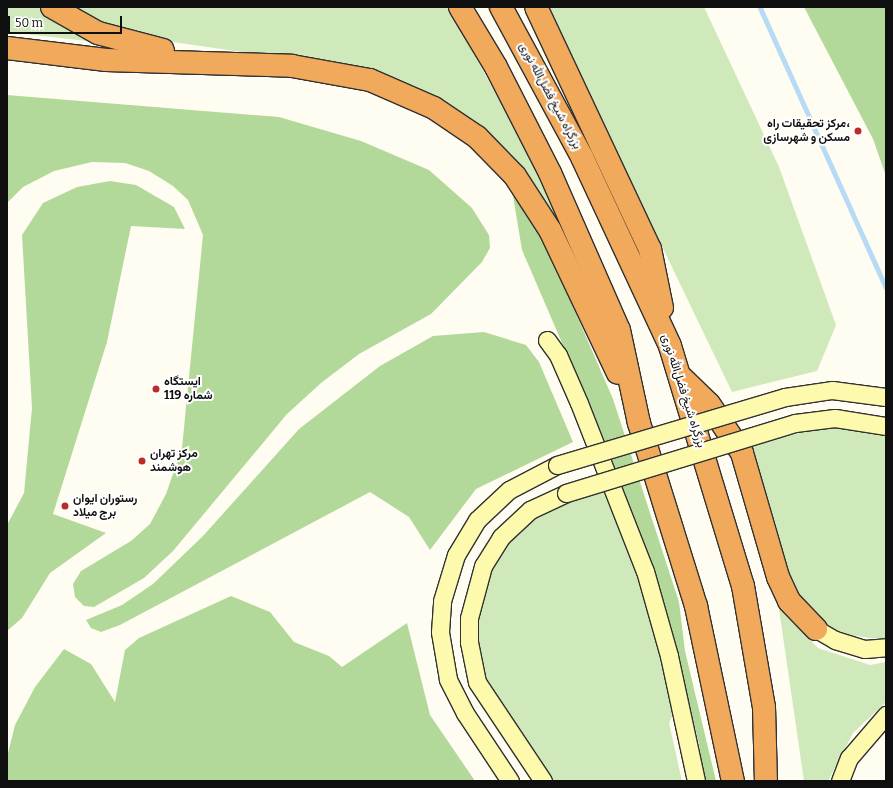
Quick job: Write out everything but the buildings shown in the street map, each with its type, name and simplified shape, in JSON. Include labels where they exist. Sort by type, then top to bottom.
[{"type":"highway","points":[[52,7],[78,24],[120,41],[222,61]]},
{"type":"highway","points":[[460,7],[496,67],[550,173],[618,330],[639,423],[696,606],[734,781]]},
{"type":"highway","name":"بزرگراه شیخ فضل‌الله نوری","points":[[501,7],[582,157],[670,346],[681,377],[743,586],[764,708],[766,781]]},
{"type":"highway","points":[[536,7],[650,249],[670,346]]},
{"type":"highway","points":[[7,48],[106,60],[222,61],[292,66],[370,80],[434,108],[477,137],[515,176],[550,230],[581,290],[639,423]]},
{"type":"highway","points":[[681,377],[709,404],[742,453],[778,577],[789,601],[816,629]]},
{"type":"highway","points":[[764,708],[781,781]]},
{"type":"street","points":[[547,340],[558,355],[579,403],[645,572],[669,656],[696,781]]},
{"type":"street","points":[[510,781],[461,707],[448,679],[440,632],[442,601],[456,555],[477,520],[509,490],[557,465],[784,397],[832,390],[886,397]]},
{"type":"street","points":[[543,781],[477,682],[469,642],[469,618],[483,566],[501,537],[530,510],[566,493],[795,423],[835,418],[886,426]]},
{"type":"street","points":[[816,629],[835,640],[865,649],[886,647]]},
{"type":"street","points":[[840,781],[848,758],[886,715]]},
{"type":"green space","points":[[7,7],[40,7],[96,42],[7,32]]},
{"type":"green space","points":[[64,7],[448,7],[518,134],[588,282],[468,119],[276,57],[131,36]]},
{"type":"green space","points":[[547,7],[704,7],[779,167],[836,325],[817,371],[732,392]]},
{"type":"green space","points":[[804,7],[886,7],[886,176],[873,139]]},
{"type":"green space","points":[[7,95],[279,117],[361,141],[429,170],[472,208],[489,235],[490,248],[482,262],[431,314],[359,354],[321,383],[287,414],[173,551],[144,578],[94,607],[84,606],[75,597],[73,584],[81,571],[131,541],[150,524],[166,494],[182,448],[203,235],[188,200],[173,186],[149,171],[125,163],[92,162],[54,171],[23,187],[7,203]]},
{"type":"green space","points":[[110,181],[136,185],[174,207],[185,229],[131,226],[107,342],[53,514],[106,533],[50,573],[22,618],[7,631],[7,525],[24,493],[32,408],[22,235],[43,203],[77,187]]},
{"type":"green space","points":[[512,190],[545,242],[613,399],[679,602],[685,651],[716,781],[704,781],[699,744],[660,589],[600,431],[522,250]]},
{"type":"green space","points":[[484,332],[526,345],[539,362],[573,442],[476,489],[430,550],[409,517],[370,492],[120,625],[101,632],[91,628],[86,620],[122,605],[153,584],[203,536],[299,429],[380,366],[433,336]]},
{"type":"green space","points":[[830,426],[886,434],[886,640],[842,634],[822,622],[793,592],[749,445]]},
{"type":"green space","points":[[607,487],[638,569],[676,708],[669,723],[682,781],[551,781],[486,684],[476,625],[487,575],[507,542],[532,519],[559,504]]},
{"type":"green space","points":[[231,596],[270,612],[294,642],[329,656],[342,667],[407,623],[430,715],[475,781],[7,781],[7,757],[15,725],[35,687],[64,649],[91,664],[115,702],[125,650],[139,638]]},
{"type":"green space","points":[[779,609],[818,648],[870,665],[886,662],[886,702],[853,733],[828,781],[804,781]]},
{"type":"waterway","points":[[760,7],[886,287]]},
{"type":"place","name":"مرکز تحقیقات راه، مسکن و شهرسازی","points":[[858,131]]},
{"type":"place","name":"ایستگاه شماره 119","points":[[156,389]]},
{"type":"place","name":"مرکز تهران هوشمند","points":[[142,461]]},
{"type":"place","name":"رستوران ایوان برج میلاد","points":[[65,506]]}]
